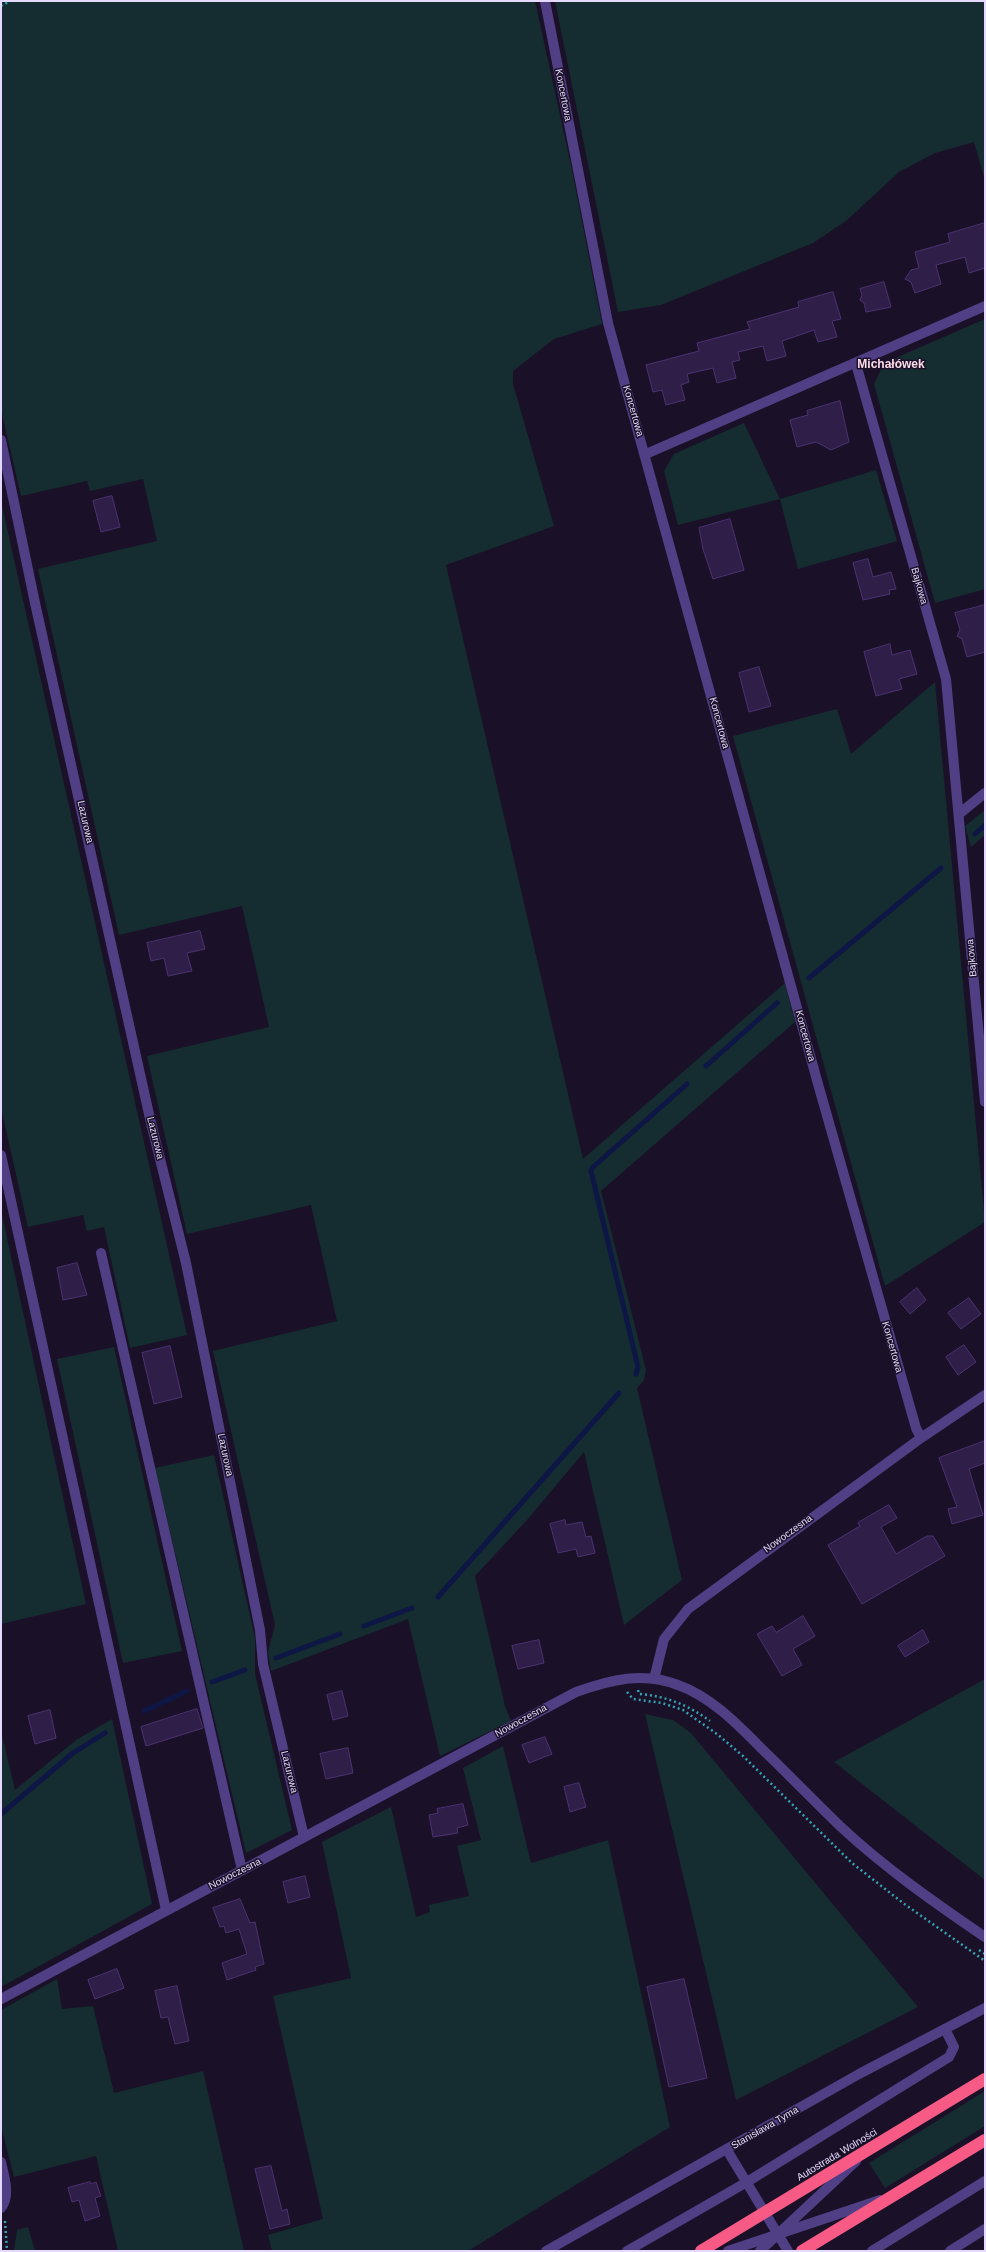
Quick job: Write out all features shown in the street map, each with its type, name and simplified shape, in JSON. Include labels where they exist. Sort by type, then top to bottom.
[{"type":"highway","name":"Autostrada Wolności","points":[[701,2251],[985,2079]]},
{"type":"highway","points":[[802,2251],[985,2140]]},
{"type":"street","name":"Koncertowa","points":[[545,1],[608,323],[646,454],[820,1092],[914,1421],[921,1438]]},
{"type":"street","points":[[646,454],[856,364],[985,306]]},
{"type":"street","name":"Bajkowa","points":[[856,364],[946,679],[985,1102]]},
{"type":"street","name":"Lazurowa","points":[[1,440],[35,603],[151,1123],[186,1263],[252,1586],[260,1630],[262,1664],[304,1837]]},
{"type":"street","points":[[959,814],[985,793]]},
{"type":"street","points":[[1,1155],[166,1910]]},
{"type":"street","points":[[101,1253],[242,1870]]},
{"type":"street","name":"Nowoczesna","points":[[1,1999],[576,1692],[609,1680],[637,1678],[654,1679],[664,1639],[688,1609],[921,1438],[985,1395]]},
{"type":"street","points":[[654,1679],[679,1685],[724,1712],[841,1827],[878,1860],[912,1886],[985,1937]]},
{"type":"street","name":"Stanisława Tyma","points":[[546,2251],[853,2078],[985,2008]]},
{"type":"street","points":[[627,2251],[747,2182],[949,2057],[954,2048],[944,2029]]},
{"type":"street","points":[[727,2150],[788,2251]]},
{"type":"street","points":[[760,2251],[865,2153]]},
{"type":"street","points":[[1,2162],[6,2190],[2,2206]]},
{"type":"street","points":[[872,2251],[985,2182]]},
{"type":"street","points":[[728,2251],[891,2197]]},
{"type":"street","points":[[950,2251],[985,2229]]},
{"type":"path","points":[[1,6],[10,1]]},
{"type":"path","points":[[622,1693],[628,1692],[633,1699],[650,1700],[677,1708],[717,1734],[743,1756],[852,1863],[894,1897],[985,1962]]},
{"type":"path","points":[[2,2206],[7,2251]]},
{"type":"green space","points":[[1,1],[535,1],[572,170],[602,324],[554,339],[513,371],[513,384],[554,526],[446,565],[583,1159],[785,983],[795,1022],[601,1191],[646,1370],[644,1380],[637,1388],[682,1580],[624,1625],[584,1452],[527,1520],[475,1576],[505,1706],[511,1721],[440,1756],[408,1619],[271,1671],[268,1652],[275,1625],[213,1351],[337,1321],[311,1205],[187,1234],[147,1056],[269,1027],[242,906],[119,935],[38,569],[157,541],[143,479],[90,491],[87,481],[21,496],[1,409]]},
{"type":"green space","points":[[555,1],[985,1],[985,181],[974,142],[935,153],[899,172],[846,221],[813,243],[661,305],[618,312]]},
{"type":"green space","points":[[985,319],[985,589],[935,603],[874,384],[884,363]]},
{"type":"green space","points":[[744,423],[780,499],[678,525],[664,471],[674,454]]},
{"type":"green space","points":[[876,470],[897,541],[798,569],[780,499]]},
{"type":"green space","points":[[1,501],[187,1335],[130,1348],[104,1227],[87,1231],[83,1215],[28,1227],[1,1108]]},
{"type":"green space","points":[[935,682],[985,1222],[885,1286],[733,736],[837,709],[851,754]]},
{"type":"green space","points":[[985,810],[985,835],[971,847],[965,826]]},
{"type":"green space","points":[[1,1210],[86,1604],[1,1624]]},
{"type":"green space","points":[[114,1347],[182,1651],[123,1663],[57,1359]]},
{"type":"green space","points":[[214,1455],[255,1638],[255,1674],[292,1830],[246,1853],[155,1468]]},
{"type":"green space","points":[[985,1679],[985,1880],[834,1762]]},
{"type":"green space","points":[[645,1714],[673,1720],[691,1733],[918,2007],[736,2100]]},
{"type":"green space","points":[[112,1719],[152,1904],[1,1987],[1,1731],[15,1790],[76,1740]]},
{"type":"green space","points":[[503,1746],[531,1863],[608,1840],[670,2127],[468,2251],[272,2251],[268,2235],[323,2219],[273,1996],[351,1978],[322,1842],[391,1807],[416,1917],[430,1912],[429,1905],[469,1896],[457,1846],[481,1840],[463,1768]]},
{"type":"green space","points":[[57,1979],[62,2009],[93,2006],[114,2093],[203,2071],[244,2251],[118,2251],[96,2156],[14,2177],[1,2126],[1,2010]]},
{"type":"green space","points":[[985,2091],[985,2126],[885,2188],[869,2163]]},
{"type":"green space","points":[[28,2227],[35,2251],[14,2251],[17,2230]]},
{"type":"building","points":[[985,223],[985,268],[969,273],[965,257],[936,265],[941,284],[915,293],[911,282],[905,279],[911,270],[919,268],[915,252],[950,242],[948,234]]},
{"type":"building","points":[[884,282],[891,307],[866,312],[864,303],[860,300],[862,295],[860,289]]},
{"type":"building","points":[[833,292],[841,319],[832,321],[837,337],[818,342],[814,330],[782,341],[786,356],[767,361],[763,346],[738,352],[740,360],[732,362],[736,378],[717,383],[713,368],[687,374],[689,382],[681,385],[685,400],[666,405],[662,390],[653,392],[646,365],[699,351],[697,343],[750,329],[747,322],[799,307],[798,302]]},
{"type":"building","points":[[840,401],[849,442],[831,450],[816,442],[797,447],[790,420],[808,415],[807,411]]},
{"type":"building","points":[[112,496],[120,527],[101,532],[93,501]]},
{"type":"building","points":[[730,519],[744,570],[713,579],[703,549],[699,528]]},
{"type":"building","points":[[868,559],[873,577],[891,572],[896,589],[889,590],[890,594],[863,600],[853,563]]},
{"type":"building","points":[[985,605],[985,652],[967,657],[962,639],[957,636],[960,630],[955,613]]},
{"type":"building","points":[[890,644],[892,655],[910,650],[917,674],[899,679],[902,689],[876,696],[864,652]]},
{"type":"building","points":[[759,667],[771,706],[749,712],[739,673]]},
{"type":"building","points":[[200,931],[205,949],[187,953],[192,971],[168,976],[164,958],[151,961],[147,943]]},
{"type":"building","points":[[77,1263],[87,1295],[63,1300],[57,1268]]},
{"type":"building","points":[[917,1288],[926,1300],[910,1314],[900,1302]]},
{"type":"building","points":[[969,1298],[981,1314],[961,1329],[948,1313]]},
{"type":"building","points":[[964,1345],[976,1362],[958,1375],[946,1357]]},
{"type":"building","points":[[170,1346],[182,1397],[154,1404],[142,1353]]},
{"type":"building","points":[[985,1441],[985,1463],[969,1469],[983,1515],[952,1524],[948,1509],[957,1507],[939,1458]]},
{"type":"building","points":[[889,1505],[897,1518],[881,1527],[896,1554],[927,1536],[933,1536],[945,1556],[862,1604],[828,1545],[860,1526],[858,1523]]},
{"type":"building","points":[[565,1520],[566,1525],[582,1522],[586,1537],[591,1536],[595,1553],[578,1557],[576,1549],[558,1553],[550,1524]]},
{"type":"building","points":[[803,1616],[815,1636],[793,1649],[802,1665],[782,1676],[757,1634],[772,1626],[776,1632]]},
{"type":"building","points":[[923,1630],[929,1642],[905,1657],[898,1646]]},
{"type":"building","points":[[539,1640],[544,1663],[518,1669],[512,1646]]},
{"type":"building","points":[[342,1691],[348,1716],[333,1720],[327,1695]]},
{"type":"building","points":[[197,1709],[203,1728],[146,1746],[141,1727]]},
{"type":"building","points":[[50,1710],[56,1738],[35,1744],[28,1716]]},
{"type":"building","points":[[545,1737],[552,1754],[529,1763],[522,1745]]},
{"type":"building","points":[[348,1748],[353,1773],[326,1779],[320,1754]]},
{"type":"building","points":[[579,1783],[586,1807],[570,1812],[564,1787]]},
{"type":"building","points":[[463,1804],[468,1825],[457,1828],[458,1833],[433,1837],[429,1815],[438,1813],[437,1809]]},
{"type":"building","points":[[305,1876],[310,1897],[288,1903],[283,1882]]},
{"type":"building","points":[[240,1899],[250,1923],[255,1922],[264,1964],[255,1967],[256,1970],[227,1980],[222,1963],[247,1954],[239,1929],[226,1933],[224,1926],[220,1927],[213,1908]]},
{"type":"building","points":[[117,1969],[124,1988],[95,1999],[88,1980]]},
{"type":"building","points":[[684,1979],[707,2078],[669,2087],[647,1987]]},
{"type":"building","points":[[177,1986],[189,2041],[175,2044],[168,2017],[161,2018],[155,1991]]},
{"type":"building","points":[[271,2166],[282,2211],[287,2209],[290,2224],[270,2229],[255,2169]]},
{"type":"building","points":[[90,2182],[91,2184],[96,2182],[101,2196],[95,2198],[100,2216],[85,2221],[79,2200],[72,2202],[68,2188]]},
{"type":"waterway","points":[[975,834],[985,825]]},
{"type":"waterway","points":[[809,978],[941,868]]},
{"type":"waterway","points":[[706,1066],[777,1003]]},
{"type":"waterway","points":[[636,1374],[638,1367],[591,1171],[592,1168],[687,1084]]},
{"type":"waterway","points":[[438,1597],[619,1393]]},
{"type":"waterway","points":[[364,1626],[412,1608]]},
{"type":"waterway","points":[[276,1658],[340,1634]]},
{"type":"waterway","points":[[212,1682],[245,1670]]},
{"type":"waterway","points":[[144,1711],[187,1691]]},
{"type":"waterway","points":[[1,1814],[73,1753],[105,1733]]},
{"type":"district","name":"Michałówek","points":[[891,365]]}]
